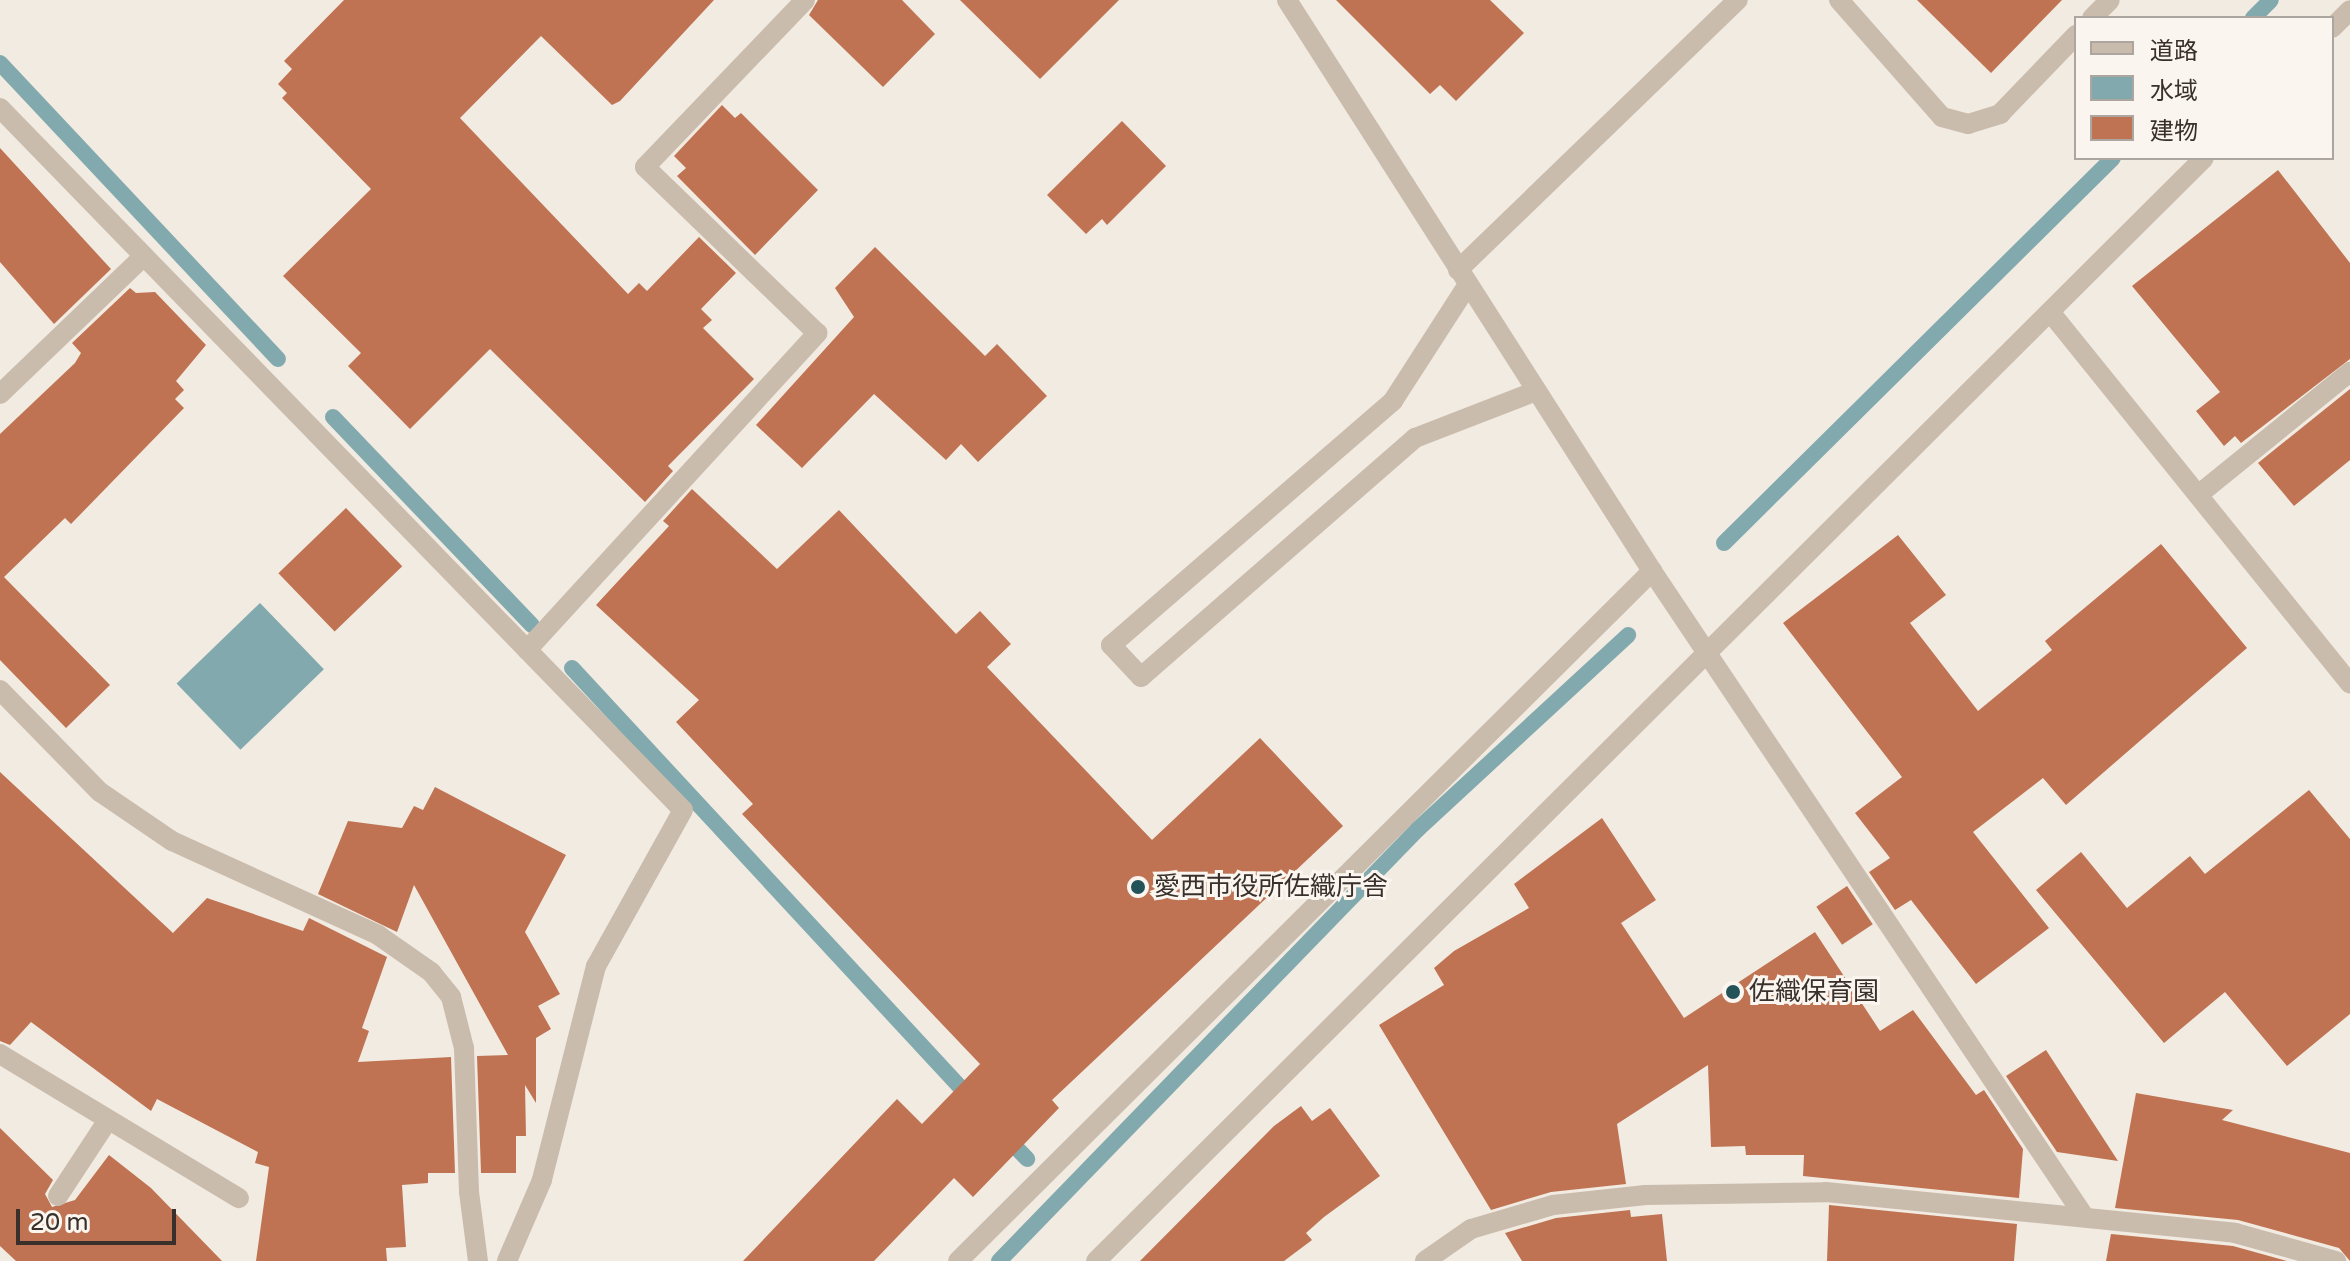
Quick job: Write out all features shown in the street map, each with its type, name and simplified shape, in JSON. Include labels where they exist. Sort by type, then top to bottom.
[{"type":"street","points":[[527,650],[817,333],[645,167],[805,0]]},
{"type":"street","points":[[1287,0],[1652,571],[2084,1216]]},
{"type":"street","points":[[1536,391],[1415,438],[1141,677],[1111,645],[1393,401],[1463,278],[1738,0]]},
{"type":"street","points":[[1839,0],[1942,117],[1968,124],[2000,114],[2074,37]]},
{"type":"street","points":[[2094,16],[2110,0]]},
{"type":"street","points":[[2334,26],[2350,10]]},
{"type":"street","points":[[0,108],[683,810],[596,966],[542,1180],[507,1261]]},
{"type":"street","points":[[1096,1261],[2202,160]]},
{"type":"street","points":[[0,394],[144,256]]},
{"type":"street","points":[[2051,313],[2350,684]]},
{"type":"street","points":[[2198,495],[2350,372]]},
{"type":"street","points":[[958,1261],[1652,571]]},
{"type":"street","points":[[0,690],[100,792],[172,841],[378,935],[438,980],[451,997],[464,1048],[469,1192],[478,1261]]},
{"type":"street","points":[[0,1054],[239,1198]]},
{"type":"street","points":[[58,1196],[108,1120]]},
{"type":"street","points":[[1425,1261],[1471,1229],[1553,1205],[1645,1195],[1826,1192],[2235,1233],[2336,1261]]},
{"type":"water","points":[[260,603],[324,669],[240,750],[177,684]]},
{"type":"building","points":[[344,0],[714,0],[620,101],[612,105],[541,36],[460,118],[628,294],[639,283],[647,291],[699,237],[736,273],[701,309],[712,320],[703,328],[754,379],[668,466],[673,471],[645,502],[490,349],[410,429],[348,366],[361,353],[283,276],[371,189],[282,98],[287,93],[278,84],[292,69],[284,61]]},
{"type":"building","points":[[818,0],[902,0],[935,34],[883,87],[809,15]]},
{"type":"building","points":[[960,0],[1119,0],[1040,79]]},
{"type":"building","points":[[1336,0],[1490,0],[1524,33],[1456,101],[1440,85],[1430,94]]},
{"type":"building","points":[[1917,0],[2062,0],[1991,73]]},
{"type":"building","points":[[722,105],[735,118],[741,113],[818,190],[755,255],[677,176],[686,168],[674,156]]},
{"type":"building","points":[[1122,121],[1166,166],[1107,225],[1102,219],[1086,234],[1047,195]]},
{"type":"building","points":[[0,148],[111,269],[54,324],[0,262]]},
{"type":"building","points":[[2278,170],[2350,263],[2350,359],[2241,443],[2235,436],[2224,446],[2196,411],[2220,392],[2132,286]]},
{"type":"building","points":[[875,247],[985,356],[997,344],[1047,396],[978,462],[961,444],[946,460],[874,394],[802,468],[756,425],[854,317],[835,288]]},
{"type":"building","points":[[130,288],[136,293],[155,292],[206,345],[176,381],[184,390],[175,399],[184,408],[71,524],[65,518],[4,577],[110,685],[66,728],[0,660],[0,434],[75,363],[81,353],[72,343]]},
{"type":"building","points":[[2350,389],[2350,460],[2294,506],[2258,463]]},
{"type":"building","points":[[692,489],[777,569],[839,510],[956,634],[980,611],[1011,644],[987,667],[1152,840],[1260,738],[1343,826],[1052,1100],[1059,1108],[973,1197],[954,1178],[874,1261],[743,1261],[897,1099],[922,1124],[980,1064],[742,814],[753,804],[676,722],[699,700],[596,605],[669,526],[663,521]]},
{"type":"building","points":[[346,508],[402,566],[335,632],[278,573]]},
{"type":"building","points":[[1898,535],[1946,595],[1910,623],[1978,711],[2052,650],[2045,641],[2161,544],[2247,648],[2066,805],[2043,778],[1973,832],[2049,928],[1976,984],[1911,900],[1895,910],[1869,872],[1890,858],[1855,813],[1902,777],[1783,623]]},
{"type":"building","points":[[0,772],[173,933],[207,898],[303,931],[309,918],[387,957],[362,1028],[369,1031],[358,1062],[451,1057],[455,1173],[428,1173],[428,1183],[402,1185],[406,1247],[386,1248],[387,1261],[256,1261],[269,1167],[255,1163],[258,1152],[157,1099],[151,1111],[31,1022],[10,1045],[0,1041]]},
{"type":"building","points":[[435,787],[566,855],[525,932],[560,994],[538,1006],[551,1029],[536,1038],[536,1103],[525,1085],[526,1136],[516,1136],[516,1173],[481,1173],[477,1056],[508,1055],[414,885],[397,932],[318,894],[348,821],[402,828],[414,806],[423,810]]},
{"type":"building","points":[[2309,790],[2350,839],[2350,1014],[2287,1066],[2225,992],[2164,1043],[2036,890],[2081,852],[2127,908],[2190,856],[2205,874]]},
{"type":"building","points":[[1602,818],[1656,900],[1621,923],[1684,1018],[1815,932],[1880,1031],[1913,1010],[1976,1095],[1984,1090],[2023,1149],[2019,1198],[1803,1176],[1804,1155],[1746,1155],[1745,1146],[1711,1147],[1708,1065],[1617,1124],[1626,1184],[1551,1192],[1491,1210],[1379,1025],[1444,985],[1434,968],[1454,951],[1529,908],[1514,884]]},
{"type":"building","points":[[1847,886],[1873,924],[1842,945],[1816,907]]},
{"type":"building","points":[[2046,1050],[2118,1161],[2057,1152],[2006,1076]]},
{"type":"building","points":[[2136,1093],[2233,1110],[2222,1120],[2350,1153],[2350,1261],[2339,1248],[2238,1220],[2115,1208]]},
{"type":"building","points":[[1301,1106],[1312,1121],[1330,1108],[1380,1176],[1324,1217],[1306,1233],[1312,1240],[1284,1261],[1140,1261],[1274,1126]]},
{"type":"building","points":[[0,1128],[53,1180],[45,1194],[52,1207],[75,1200],[109,1155],[151,1188],[222,1261],[16,1261],[0,1246]]},
{"type":"building","points":[[1829,1205],[2017,1224],[2014,1261],[1827,1261]]},
{"type":"building","points":[[1630,1210],[1631,1217],[1662,1214],[1667,1261],[1522,1261],[1505,1233],[1556,1218]]},
{"type":"building","points":[[2111,1234],[2233,1246],[2287,1261],[2106,1261]]},
{"type":"waterway","points":[[2255,16],[2271,0]]},
{"type":"waterway","points":[[0,63],[278,359]]},
{"type":"waterway","points":[[1724,543],[2111,160]]},
{"type":"waterway","points":[[333,417],[532,625]]},
{"type":"waterway","points":[[999,1261],[1418,829],[1628,635]]},
{"type":"waterway","points":[[572,668],[973,1101]]},
{"type":"waterway","points":[[1005,1136],[1027,1159]]},
{"type":"place","name":"愛西市役所佐織庁舎","points":[[1138,887]]},
{"type":"place","name":"佐織保育園","points":[[1733,992]]}]
